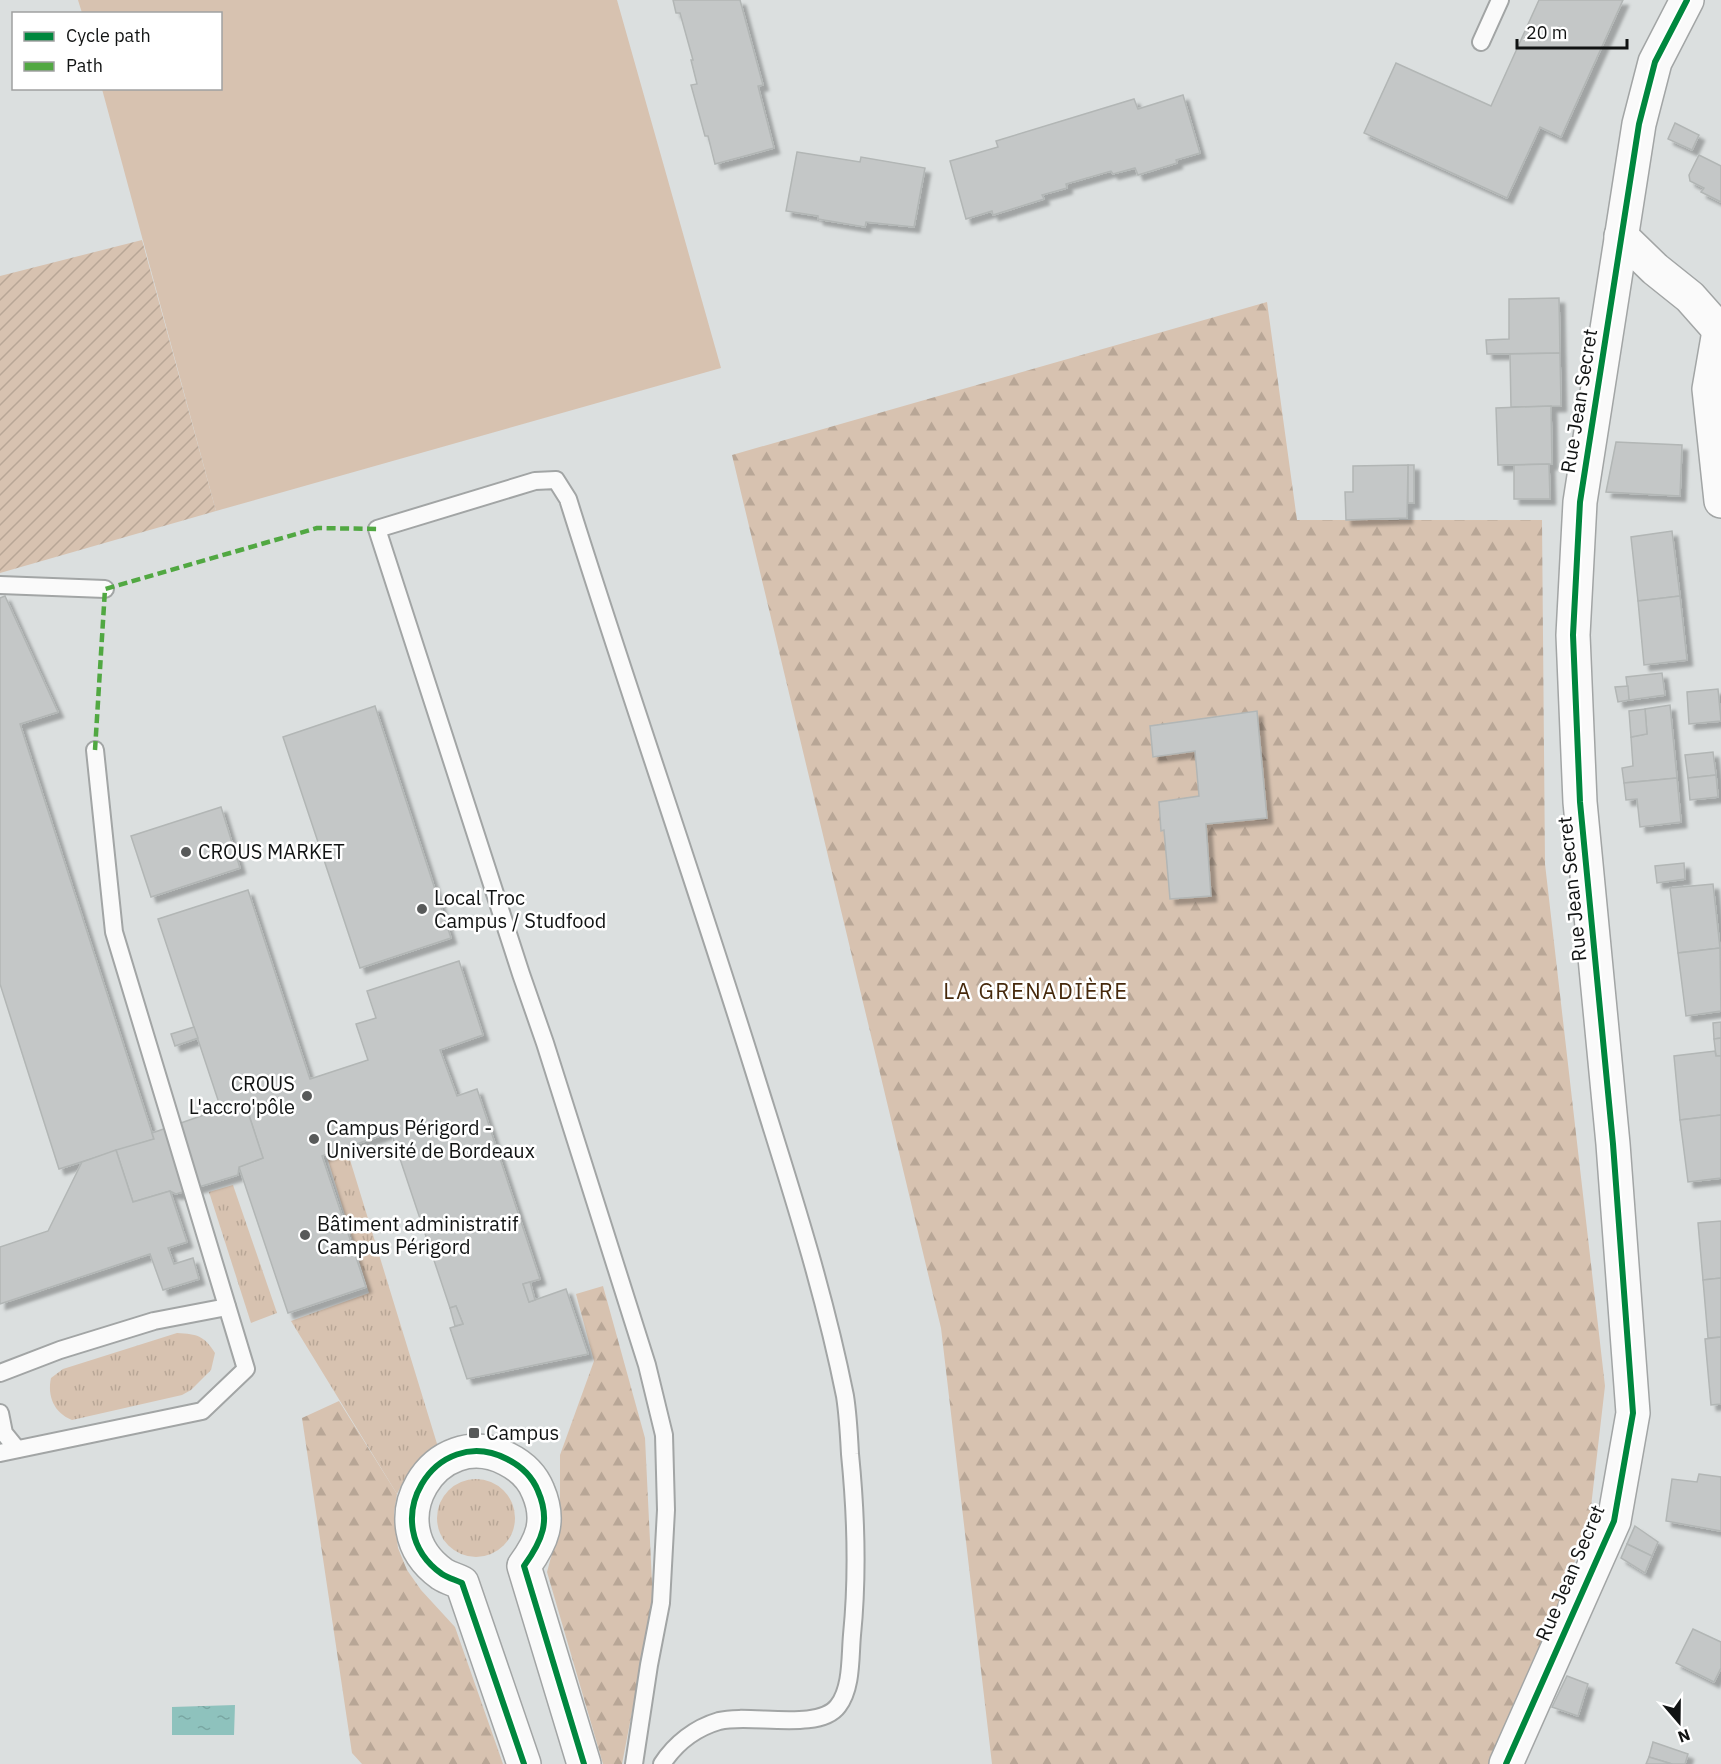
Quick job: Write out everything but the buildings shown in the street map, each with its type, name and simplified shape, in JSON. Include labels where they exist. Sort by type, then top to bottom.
[{"type":"street","name":"Rue Jean Secret","points":[[1506,1764],[1614,1521],[1633,1413],[1613,1144],[1580,802],[1573,634],[1580,502],[1639,124],[1655,62],[1687,0]]},
{"type":"street","points":[[1622,236],[1654,269],[1690,297],[1720,331],[1709,389],[1721,501]]},
{"type":"street","points":[[524,1764],[462,1583],[443,1575],[427,1561],[416,1544],[411,1523],[413,1503],[420,1484],[434,1468],[452,1456],[474,1451],[497,1454],[518,1464],[534,1481],[543,1503],[544,1526],[538,1548],[524,1566],[584,1764]]},
{"type":"lane","points":[[1481,42],[1500,0]]},
{"type":"lane","points":[[634,1764],[661,1603],[666,1510],[664,1435],[647,1365],[545,1043],[377,529],[535,481],[556,480],[568,499],[727,984],[800,1220],[827,1317],[846,1400],[855,1505],[856,1598],[846,1689],[837,1709],[816,1719],[752,1718],[720,1721],[693,1732],[672,1749],[662,1764]]},
{"type":"lane","points":[[0,585],[105,589]]},
{"type":"lane","points":[[0,1453],[202,1411],[246,1369],[114,932],[95,750]]},
{"type":"lane","points":[[0,1373],[60,1350],[154,1321],[227,1307]]},
{"type":"lane","points":[[0,1413],[4,1433],[17,1449]]},
{"type":"green space","points":[[78,0],[617,0],[721,368],[216,511],[102,90],[222,90],[222,12],[82,12]]},
{"type":"green space","points":[[142,240],[216,511],[0,573],[0,276]]},
{"type":"green space","points":[[1267,302],[1297,520],[1542,520],[1545,864],[1605,1386],[1589,1524],[1497,1764],[992,1764],[941,1328],[732,455]]},
{"type":"green space","points":[[347,1150],[438,1447],[414,1468],[397,1494],[291,1321],[369,1293],[327,1157]]},
{"type":"green space","points":[[233,1185],[277,1313],[251,1323],[209,1192]]},
{"type":"green space","points":[[603,1286],[645,1438],[653,1603],[622,1764],[603,1764],[547,1572],[560,1524],[560,1455],[594,1361],[576,1294]]},
{"type":"green space","points":[[177,1333],[200,1337],[215,1353],[211,1370],[191,1390],[182,1395],[72,1420],[61,1413],[53,1403],[50,1391],[51,1378],[63,1369]]},
{"type":"green space","points":[[339,1401],[397,1494],[394,1513],[398,1548],[407,1570],[421,1590],[455,1627],[503,1764],[362,1764],[352,1753],[302,1418]]},
{"type":"green space","points":[[476,1479],[491,1482],[504,1490],[512,1503],[515,1518],[512,1533],[504,1546],[491,1554],[476,1557],[461,1554],[448,1546],[440,1533],[437,1518],[440,1503],[448,1490],[461,1482]]},
{"type":"water","points":[[235,1705],[234,1735],[172,1735],[172,1707]]},
{"type":"marked path","points":[[95,750],[105,589],[317,528],[377,529]]},
{"type":"cycle path","points":[[1506,1764],[1614,1521],[1633,1413],[1613,1144],[1580,802],[1573,635],[1580,502],[1639,124],[1655,62],[1687,0]]},
{"type":"cycle path","points":[[524,1764],[462,1583],[442,1574],[422,1553],[413,1530],[413,1506],[422,1484],[437,1466],[457,1454],[481,1451],[507,1459],[526,1472],[538,1491],[544,1512],[543,1530],[536,1548],[524,1566],[584,1764]]},
{"type":"place","name":"CROUS MARKET","points":[[186,852]]},
{"type":"place","name":"Local Troc Campus / Studfood","points":[[422,909]]},
{"type":"place","name":"CROUS L'accro'pôle","points":[[307,1096]]},
{"type":"place","name":"Campus Périgord - Université de Bordeaux","points":[[314,1139]]},
{"type":"place","name":"Bâtiment administratif Campus Périgord","points":[[305,1235]]},
{"type":"place","name":"Campus","points":[[474,1433]]},
{"type":"district","name":"LA GRENADIÈRE","points":[[1036,991]]}]
